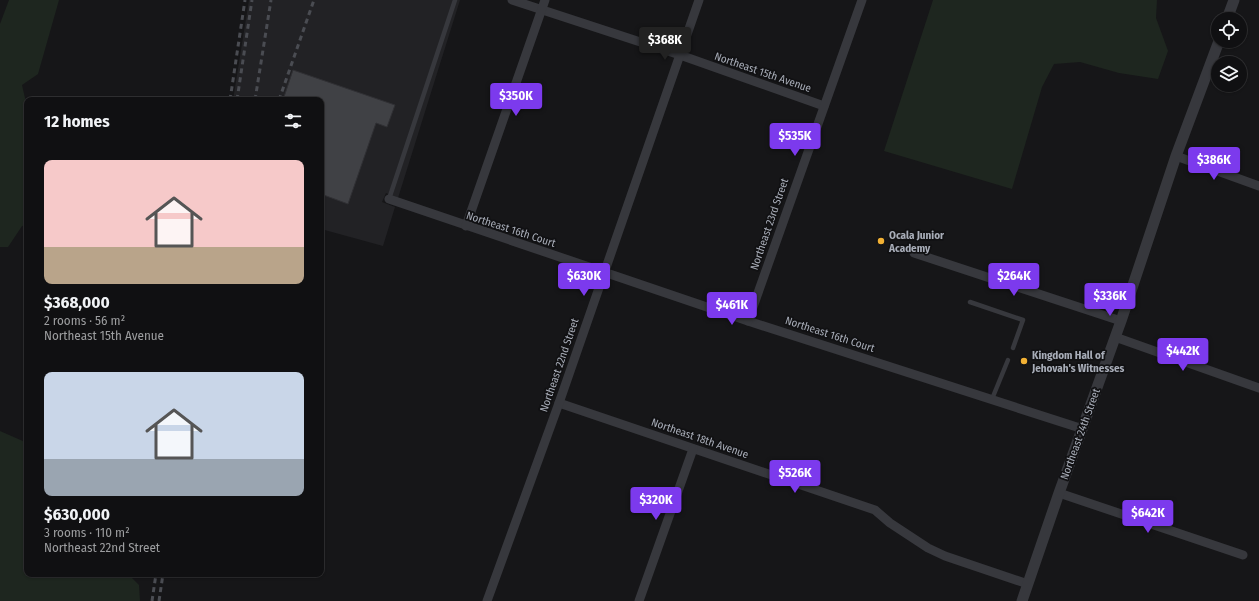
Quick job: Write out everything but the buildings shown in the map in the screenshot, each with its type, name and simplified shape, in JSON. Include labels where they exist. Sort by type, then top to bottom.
[{"type":"street","name":"Northeast 15th Avenue","points":[[512,0],[680,55],[824,106]]},
{"type":"street","points":[[466,226],[545,0]]},
{"type":"street","name":"Northeast 22nd Street","points":[[487,601],[559,403],[699,0]]},
{"type":"street","name":"Northeast 23rd Street","points":[[748,320],[862,0]]},
{"type":"street","points":[[1230,12],[1234,0]]},
{"type":"street","name":"Northeast 24th Street","points":[[1022,601],[1121,321],[1176,156],[1216,48]]},
{"type":"street","points":[[1176,156],[1259,186]]},
{"type":"street","name":"Northeast 16th Court","points":[[389,200],[748,320],[1083,429]]},
{"type":"street","points":[[914,253],[1121,321]]},
{"type":"street","points":[[1115,337],[1259,388]]},
{"type":"street","name":"Northeast 18th Avenue","points":[[559,403],[875,510],[928,548],[945,556],[1028,584]]},
{"type":"street","points":[[639,601],[693,449]]},
{"type":"street","points":[[1059,493],[1243,555]]},
{"type":"lane","points":[[389,200],[455,0]]},
{"type":"lane","points":[[970,302],[1023,320],[1013,348]]},
{"type":"lane","points":[[992,399],[1008,360]]},
{"type":"shaded area","points":[[9,0],[59,0],[38,74],[22,85],[25,97],[24,226],[22,226],[8,247],[0,247],[0,24]]},
{"type":"shaded area","points":[[249,0],[460,0],[398,198],[386,193],[382,202],[395,207],[383,246],[324,230],[324,97],[233,97]]},
{"type":"shaded area","points":[[933,0],[1157,0],[1156,18],[1168,51],[1158,79],[1119,73],[1080,62],[1054,64],[1042,87],[1012,189],[884,151]]},
{"type":"shaded area","points":[[0,431],[24,442],[24,577],[131,577],[139,585],[140,601],[0,601]]},
{"type":"railway","points":[[230,97],[245,0]]},
{"type":"railway","points":[[237,97],[252,0]]},
{"type":"railway","points":[[255,97],[271,0]]},
{"type":"railway","points":[[280,97],[314,0]]},
{"type":"railway","points":[[152,601],[156,577]]},
{"type":"railway","points":[[159,601],[163,577]]},
{"type":"place","name":"Ocala Junior Academy","points":[[881,241]]},
{"type":"place","name":"Kingdom Hall of Jehovah's Witnesses","points":[[1024,361]]}]
